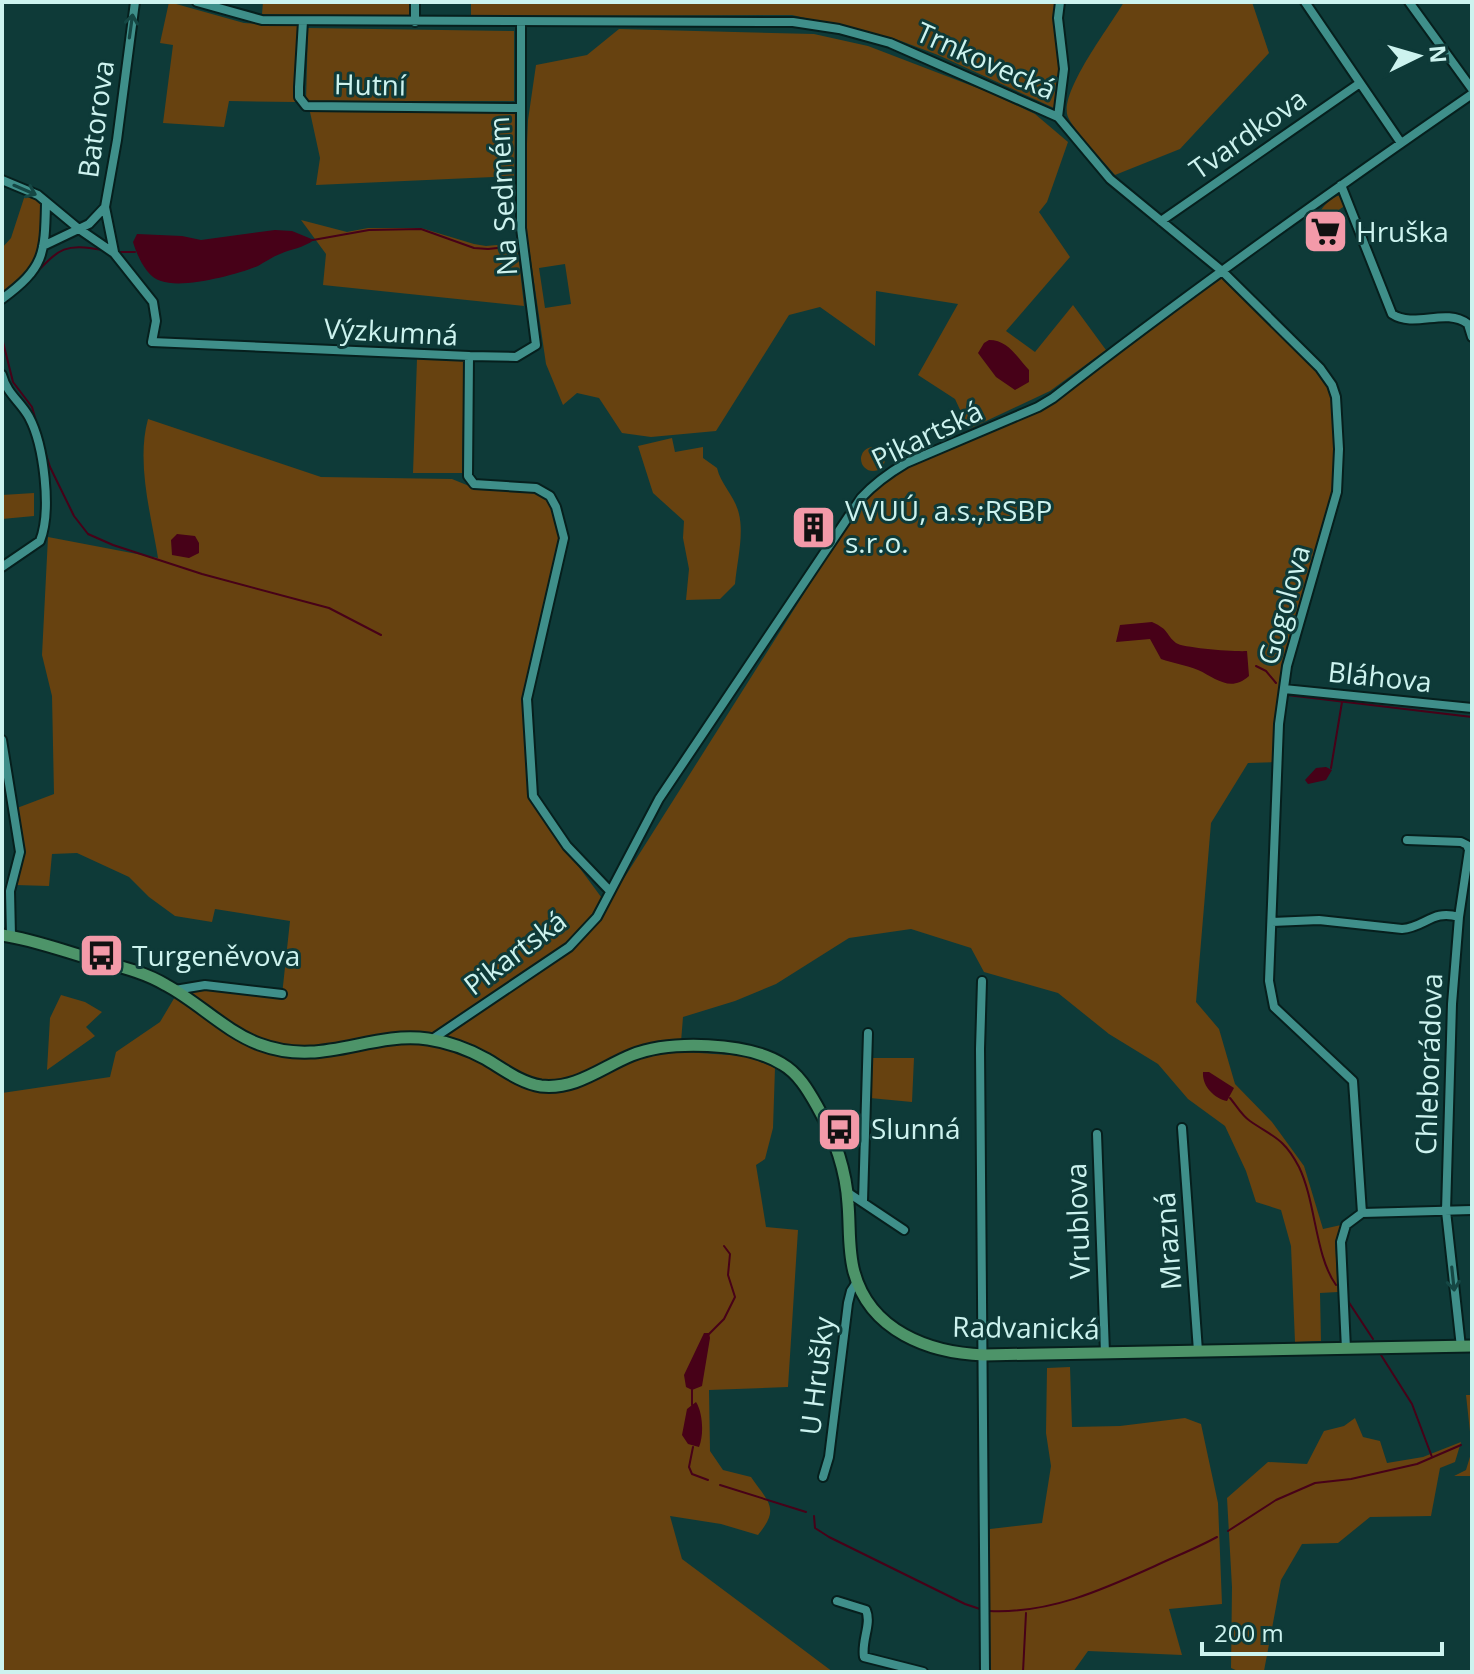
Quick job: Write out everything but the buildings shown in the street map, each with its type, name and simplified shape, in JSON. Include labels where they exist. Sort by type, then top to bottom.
[{"type":"street","name":"Batorova","points":[[43,246],[89,224],[105,207],[135,2]]},
{"type":"street","name":"Trnkovecká","points":[[197,2],[255,19],[793,22],[839,29],[890,43],[1058,117],[1110,179],[1222,271]]},
{"type":"street","points":[[415,2],[415,22]]},
{"type":"street","points":[[1058,117],[1064,69],[1058,18],[1060,2]]},
{"type":"street","points":[[1305,2],[1401,143]]},
{"type":"street","points":[[1409,2],[1472,92]]},
{"type":"street","name":"Hutní","points":[[303,21],[299,97],[306,106],[521,108]]},
{"type":"street","name":"Na Sedmém","points":[[469,356],[516,357],[536,345],[521,228],[521,22]]},
{"type":"street","name":"Tvardkova","points":[[1161,221],[1360,83]]},
{"type":"street","name":"Pikartská","points":[[431,1040],[569,947],[597,917],[659,799],[869,489],[889,472],[906,463],[1038,407],[1472,92]]},
{"type":"street","points":[[2,180],[38,195],[46,203],[43,246],[34,271],[2,299]]},
{"type":"street","points":[[1341,185],[1392,314],[1407,319],[1455,317],[1468,324],[1472,337]]},
{"type":"street","name":"Výzkumná","points":[[46,203],[114,253],[153,302],[156,321],[152,342],[469,356],[468,476],[474,484],[536,488],[547,493],[556,507],[564,538],[527,699],[533,796],[567,846],[610,891]]},
{"type":"street","points":[[105,207],[114,253]]},
{"type":"street","name":"Gogolova","points":[[1222,271],[1320,368],[1332,385],[1337,402],[1340,459],[1337,492],[1301,615],[1279,724],[1270,997],[1283,1018],[1353,1081],[1362,1213]]},
{"type":"street","points":[[2,375],[9,394],[31,421],[41,450],[45,517],[40,541],[2,567]]},
{"type":"street","name":"Bláhova","points":[[1284,689],[1472,707]]},
{"type":"street","points":[[2,740],[20,852],[10,891],[6,935]]},
{"type":"street","name":"Chleborádova","points":[[1407,840],[1461,842],[1468,846],[1451,1018],[1446,1211],[1466,1347]]},
{"type":"street","points":[[1272,922],[1311,920],[1405,929],[1441,914],[1459,917]]},
{"type":"street","name":"Radvanická","points":[[6,935],[142,973],[175,990],[245,1037],[283,1051],[320,1053],[402,1039],[431,1040],[463,1049],[523,1081],[545,1086],[585,1079],[631,1056],[657,1049],[713,1047],[769,1057],[791,1070],[810,1092],[834,1141],[847,1192],[851,1253],[857,1282],[879,1313],[898,1331],[915,1342],[951,1353],[1466,1347]]},
{"type":"street","points":[[982,981],[985,1672]]},
{"type":"street","points":[[175,990],[205,985],[282,994]]},
{"type":"street","points":[[863,1201],[868,1033]]},
{"type":"street","name":"Mrazná","points":[[1182,1128],[1198,1351]]},
{"type":"street","name":"Vrublova","points":[[1097,1134],[1105,1353]]},
{"type":"street","points":[[847,1192],[904,1230]]},
{"type":"street","points":[[1346,1349],[1341,1242],[1346,1225],[1362,1213],[1472,1210]]},
{"type":"street","name":"U Hrušky","points":[[823,1477],[829,1457],[850,1296],[857,1282]]},
{"type":"street","points":[[837,1601],[866,1610],[864,1657],[923,1672]]},
{"type":"shaded area","points":[[169,2],[244,23],[299,26],[295,102],[229,101],[224,127],[163,123],[173,45],[160,43]]},
{"type":"shaded area","points":[[263,2],[411,2],[411,17],[262,14]]},
{"type":"shaded area","points":[[471,2],[1057,2],[1059,82],[1054,108],[893,38],[792,15],[471,16]]},
{"type":"shaded area","points":[[1124,2],[1252,2],[1269,53],[1180,149],[1115,175],[1071,122],[1067,106],[1087,59]]},
{"type":"shaded area","points":[[308,28],[514,31],[514,101],[306,101]]},
{"type":"shaded area","points":[[619,29],[814,34],[868,46],[988,92],[1035,114],[1068,142],[1047,202],[1039,212],[1070,257],[1006,331],[1035,352],[1073,305],[1106,350],[1050,391],[969,429],[955,399],[918,375],[958,304],[876,291],[875,346],[820,307],[789,315],[716,431],[651,437],[622,433],[599,398],[577,393],[563,405],[546,364],[524,213],[528,120],[536,65],[587,55]],"holes":[[[565,264],[571,304],[545,308],[539,268]]]},
{"type":"shaded area","points":[[310,112],[515,113],[514,176],[316,185],[320,158]]},
{"type":"shaded area","points":[[25,195],[35,198],[43,208],[39,249],[31,267],[2,295],[2,248],[11,238]]},
{"type":"shaded area","points":[[1341,195],[1346,205],[1321,222],[1317,215],[1330,200]]},
{"type":"shaded area","points":[[301,220],[347,232],[368,228],[421,228],[486,246],[517,243],[524,306],[323,285],[326,254]]},
{"type":"shaded area","points":[[275,230],[292,231],[314,240],[248,270],[210,280],[182,283],[161,281],[151,275],[133,242],[137,234],[201,240]]},
{"type":"shaded area","points":[[1224,277],[1318,371],[1328,385],[1333,402],[1336,482],[1280,675],[1276,762],[1248,763],[1211,823],[1196,1002],[1219,1029],[1235,1084],[1272,1122],[1304,1166],[1323,1229],[1341,1225],[1335,1242],[1338,1292],[1320,1293],[1321,1341],[1295,1342],[1291,1246],[1281,1210],[1256,1202],[1246,1171],[1225,1126],[1188,1099],[1158,1064],[1109,1034],[1058,993],[984,972],[971,948],[911,929],[849,938],[776,984],[683,1017],[681,1042],[684,1052],[746,1056],[775,1068],[773,1128],[765,1159],[756,1165],[766,1227],[798,1230],[788,1387],[709,1390],[710,1451],[723,1470],[751,1477],[770,1506],[769,1518],[758,1535],[721,1524],[670,1516],[682,1559],[833,1672],[2,1672],[2,1093],[110,1077],[116,1052],[160,1022],[182,985],[282,995],[290,921],[215,909],[212,922],[175,916],[129,877],[77,853],[52,854],[49,886],[15,885],[17,808],[54,794],[52,696],[42,655],[48,537],[158,558],[144,471],[148,419],[321,477],[452,479],[474,488],[533,492],[544,496],[552,508],[561,537],[523,696],[528,798],[607,905],[860,505],[898,471],[1044,409],[1126,344]]},
{"type":"shaded area","points":[[989,340],[1002,343],[1016,355],[1029,370],[1029,382],[1015,390],[996,377],[978,353]]},
{"type":"shaded area","points":[[417,359],[464,360],[462,473],[413,473]]},
{"type":"shaded area","points":[[672,438],[675,452],[703,447],[703,458],[717,468],[739,514],[740,540],[735,584],[720,599],[686,600],[689,569],[683,538],[684,521],[653,493],[638,446]]},
{"type":"shaded area","points":[[873,447],[882,450],[885,459],[882,468],[873,471],[864,468],[861,459],[864,450]]},
{"type":"shaded area","points":[[34,493],[34,516],[2,519],[2,495]]},
{"type":"shaded area","points":[[177,534],[195,536],[199,553],[189,558],[172,555],[171,540]]},
{"type":"shaded area","points":[[1152,622],[1181,645],[1247,651],[1249,676],[1229,684],[1193,668],[1161,659],[1150,639],[1116,642],[1120,625]]},
{"type":"shaded area","points":[[1316,768],[1332,770],[1326,780],[1308,784],[1305,780]]},
{"type":"shaded area","points":[[61,995],[85,1002],[102,1012],[86,1027],[95,1036],[47,1070],[50,1018]]},
{"type":"shaded area","points":[[872,1058],[914,1058],[912,1102],[870,1098]]},
{"type":"shaded area","points":[[1203,1072],[1209,1072],[1234,1088],[1227,1101],[1210,1091],[1204,1082]]},
{"type":"shaded area","points":[[704,1333],[709,1333],[710,1338],[702,1386],[692,1390],[686,1387],[684,1375]]},
{"type":"shaded area","points":[[1070,1367],[1072,1427],[1120,1426],[1185,1418],[1201,1424],[1218,1503],[1222,1604],[1169,1609],[1182,1655],[1088,1651],[1073,1672],[988,1672],[990,1529],[1042,1523],[1051,1466],[1046,1433],[1047,1368]]},
{"type":"shaded area","points":[[1466,1395],[1472,1395],[1472,1450]]},
{"type":"shaded area","points":[[696,1402],[702,1424],[699,1447],[688,1444],[682,1435],[687,1409]]},
{"type":"shaded area","points":[[1355,1418],[1363,1437],[1380,1441],[1387,1463],[1423,1457],[1461,1442],[1455,1462],[1440,1468],[1431,1516],[1370,1517],[1338,1543],[1302,1544],[1281,1580],[1264,1671],[1240,1672],[1231,1668],[1232,1587],[1227,1498],[1268,1462],[1307,1464],[1324,1431],[1344,1426]]},
{"type":"shaded area","points":[[1472,1450],[1472,1476],[1454,1476],[1466,1470]]},
{"type":"waterway","points":[[313,240],[369,230],[421,229],[474,248],[507,247]]},
{"type":"waterway","points":[[33,276],[64,250],[79,247],[103,250]]},
{"type":"waterway","points":[[118,252],[135,252]]},
{"type":"waterway","points":[[2,338],[13,382],[32,407],[38,428]]},
{"type":"waterway","points":[[42,442],[50,467],[74,516],[88,534],[202,574],[329,608],[381,635]]},
{"type":"waterway","points":[[1256,666],[1266,671],[1276,683]]},
{"type":"waterway","points":[[1287,695],[1472,717]]},
{"type":"waterway","points":[[1331,768],[1342,702]]},
{"type":"waterway","points":[[1230,1098],[1247,1119],[1272,1135],[1294,1157],[1305,1181],[1324,1259],[1336,1285]]},
{"type":"waterway","points":[[708,1335],[724,1319],[735,1297],[728,1275],[730,1254],[724,1246]]},
{"type":"waterway","points":[[1348,1301],[1373,1339]]},
{"type":"waterway","points":[[1381,1355],[1412,1404],[1432,1457]]},
{"type":"waterway","points":[[692,1388],[692,1405]]},
{"type":"waterway","points":[[1228,1531],[1276,1500],[1315,1483],[1351,1479],[1417,1464],[1461,1445]]},
{"type":"waterway","points":[[693,1447],[689,1467],[692,1474],[708,1480]]},
{"type":"waterway","points":[[720,1485],[806,1512]]},
{"type":"waterway","points":[[814,1516],[815,1528],[829,1537],[983,1610]]},
{"type":"waterway","points":[[989,1611],[1033,1609],[1075,1599],[1217,1537]]},
{"type":"waterway","points":[[1023,1672],[1026,1613]]},
{"type":"place","name":"Hruška","points":[[1325,232]]},
{"type":"place","name":"VVUÚ, a.s.;RSBP s.r.o.","points":[[814,527]]},
{"type":"place","name":"Turgeněvova","points":[[101,956]]},
{"type":"place","name":"Slunná","points":[[840,1129]]}]
